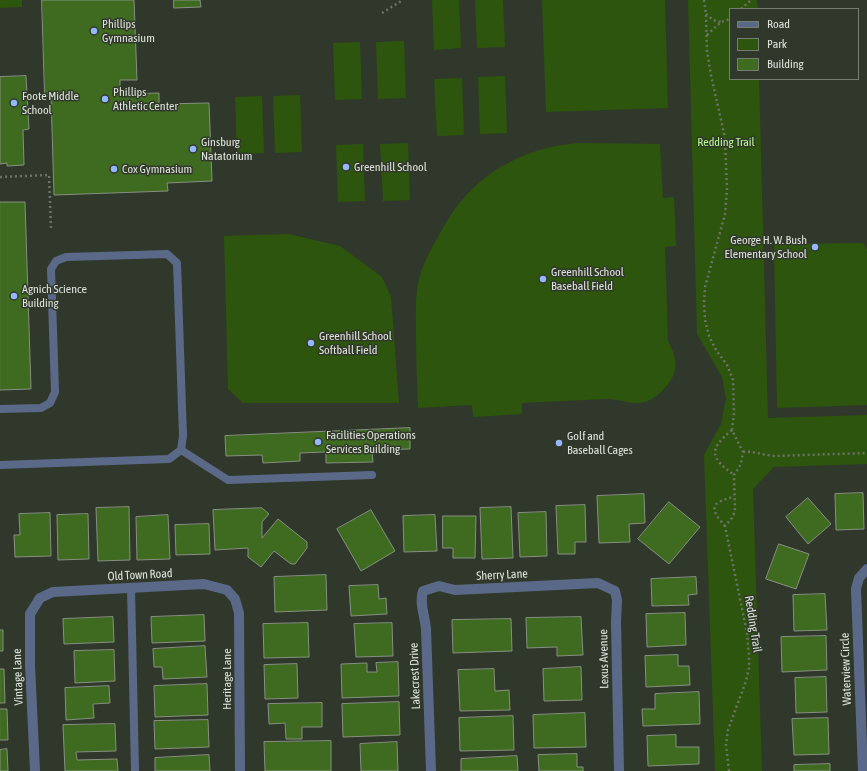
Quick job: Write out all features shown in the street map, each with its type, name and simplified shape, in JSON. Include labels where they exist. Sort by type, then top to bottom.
[{"type":"street","name":"Waterview Circle","points":[[863,771],[856,589],[859,578],[867,569]]},
{"type":"street","name":"Lexus Avenue","points":[[572,584],[598,583],[615,591],[617,600],[616,622],[619,771]]},
{"type":"street","name":"Old Town Road","points":[[53,592],[204,584],[227,590]]},
{"type":"street","name":"Sherry Lane","points":[[433,587],[439,586],[455,590],[572,584]]},
{"type":"street","name":"Lakecrest Drive","points":[[431,771],[426,629],[421,604],[424,591],[433,587]]},
{"type":"street","name":"Heritage Lane","points":[[227,590],[235,599],[240,613],[240,771]]},
{"type":"street","name":"Vintage Lane","points":[[35,771],[30,665],[30,614],[40,598],[53,592]]},
{"type":"lane","points":[[0,409],[41,408],[50,404],[54,392],[51,269],[56,261],[66,257],[167,254],[177,263],[184,436],[181,450],[169,459],[0,465]]},
{"type":"lane","points":[[181,450],[228,480],[372,475]]},
{"type":"lane","points":[[131,588],[135,771]]},
{"type":"path","points":[[382,13],[403,0]]},
{"type":"path","points":[[704,0],[711,75],[725,138],[727,190],[725,214],[705,287],[705,320],[716,350],[727,365],[732,380],[734,413],[732,430],[743,452],[741,464],[734,475],[735,511],[732,518],[725,526]]},
{"type":"path","points":[[743,8],[751,0]]},
{"type":"path","points":[[706,14],[713,20],[721,22]]},
{"type":"path","points":[[707,35],[721,22],[729,19]]},
{"type":"path","points":[[0,177],[49,175],[51,228]]},
{"type":"path","points":[[732,430],[717,444],[714,452],[716,460],[734,475]]},
{"type":"path","points":[[743,452],[752,451],[764,455],[774,456],[867,453]]},
{"type":"path","name":"Redding Trail","points":[[729,771],[726,745],[728,730],[746,681],[749,668],[749,656],[747,633],[725,526],[715,511],[715,506],[718,502],[734,496]]},
{"type":"green space","points":[[0,0],[22,0],[22,7],[0,8]]},
{"type":"green space","points":[[432,0],[459,0],[461,48],[434,50]]},
{"type":"green space","points":[[475,0],[503,0],[505,47],[477,48]]},
{"type":"green space","points":[[542,0],[665,0],[668,108],[546,112]]},
{"type":"green space","name":"Redding Trail","points":[[688,0],[757,0],[758,8],[729,8],[729,80],[759,80],[768,418],[867,415],[867,464],[774,467],[753,489],[762,771],[715,771],[704,455],[721,424],[726,398],[722,377],[697,334]]},
{"type":"green space","points":[[404,41],[406,98],[378,99],[376,42]]},
{"type":"green space","points":[[360,42],[362,99],[335,100],[333,43]]},
{"type":"green space","points":[[505,76],[507,133],[480,134],[478,77]]},
{"type":"green space","points":[[462,78],[464,135],[437,136],[434,79]]},
{"type":"green space","points":[[300,95],[302,152],[275,153],[273,96]]},
{"type":"green space","points":[[262,96],[264,153],[237,154],[235,97]]},
{"type":"green space","points":[[408,143],[410,200],[383,201],[380,144]]},
{"type":"green space","name":"Greenhill School Baseball Field","points":[[580,143],[660,144],[663,198],[674,197],[676,246],[665,247],[668,341],[672,348],[676,367],[672,379],[658,395],[641,403],[610,399],[522,403],[522,414],[473,417],[472,405],[418,408],[416,341],[417,290],[419,278],[424,265],[446,222],[459,203],[475,187],[501,167],[516,159],[547,148]]},
{"type":"green space","points":[[363,144],[365,201],[338,202],[336,145]]},
{"type":"green space","name":"Greenhill School Softball Field","points":[[289,234],[340,246],[382,277],[391,297],[399,403],[243,403],[228,389],[224,236]]},
{"type":"green space","points":[[863,243],[867,249],[867,405],[777,408],[774,244]]},
{"type":"building","name":"Phillips Athletic Center","points":[[42,0],[134,0],[137,80],[120,80],[120,94],[159,93],[159,104],[209,103],[212,181],[167,183],[168,191],[54,195],[51,96],[45,96]]},
{"type":"building","points":[[174,0],[200,0],[201,7],[174,8]]},
{"type":"building","name":"Foote Middle School","points":[[26,76],[29,129],[23,130],[24,165],[7,166],[7,163],[0,164],[0,77]]},
{"type":"building","name":"Agnich Science Building","points":[[0,202],[25,202],[31,389],[0,390]]},
{"type":"building","name":"Facilities Operations Services Building","points":[[410,428],[410,449],[372,450],[373,462],[326,463],[326,452],[300,453],[300,461],[263,463],[262,455],[226,456],[225,436]]},
{"type":"building","points":[[863,493],[864,529],[836,530],[835,494]]},
{"type":"building","points":[[644,494],[645,523],[629,524],[630,542],[599,543],[597,496]]},
{"type":"building","points":[[808,498],[831,524],[808,544],[786,517]]},
{"type":"building","points":[[669,502],[700,527],[669,564],[638,539]]},
{"type":"building","points":[[585,505],[586,542],[575,542],[575,554],[558,554],[556,506]]},
{"type":"building","points":[[129,507],[130,560],[98,561],[96,508]]},
{"type":"building","points":[[511,507],[513,558],[482,559],[480,508]]},
{"type":"building","points":[[262,508],[269,514],[262,522],[262,538],[278,519],[307,542],[307,548],[295,564],[291,564],[274,551],[261,567],[248,557],[248,548],[215,550],[213,510]]},
{"type":"building","points":[[371,510],[395,551],[361,571],[337,529]]},
{"type":"building","points":[[546,512],[547,556],[520,557],[518,513]]},
{"type":"building","points":[[50,513],[51,556],[15,557],[14,535],[20,535],[19,514]]},
{"type":"building","points":[[88,514],[89,559],[58,560],[57,515]]},
{"type":"building","points":[[168,515],[170,559],[137,560],[136,517]]},
{"type":"building","points":[[435,515],[437,551],[404,552],[403,516]]},
{"type":"building","points":[[443,516],[476,516],[475,558],[453,558],[453,548],[443,548]]},
{"type":"building","points":[[209,524],[210,554],[176,555],[175,525]]},
{"type":"building","points":[[779,544],[809,554],[796,589],[766,579]]},
{"type":"building","points":[[326,575],[327,610],[275,612],[274,577]]},
{"type":"building","points":[[696,577],[697,594],[688,595],[689,605],[652,606],[651,579]]},
{"type":"building","points":[[378,585],[379,599],[386,598],[387,614],[351,616],[349,586]]},
{"type":"building","points":[[825,594],[827,630],[794,631],[793,595]]},
{"type":"building","points":[[685,613],[686,645],[647,647],[646,614]]},
{"type":"building","points":[[204,615],[205,641],[152,643],[151,617]]},
{"type":"building","points":[[113,617],[114,642],[64,644],[63,619]]},
{"type":"building","points":[[581,617],[583,655],[557,656],[557,647],[527,648],[526,618]]},
{"type":"building","points":[[511,619],[512,651],[453,653],[452,620]]},
{"type":"building","points":[[308,623],[309,657],[264,658],[263,624]]},
{"type":"building","points":[[392,623],[393,656],[356,657],[354,624]]},
{"type":"building","points":[[0,630],[3,630],[3,651],[0,651]]},
{"type":"building","points":[[826,636],[827,670],[782,672],[781,637]]},
{"type":"building","points":[[205,646],[207,677],[163,679],[162,667],[154,667],[153,649]]},
{"type":"building","points":[[114,650],[115,681],[75,683],[74,651]]},
{"type":"building","points":[[678,655],[678,666],[689,666],[690,685],[646,687],[645,656]]},
{"type":"building","points":[[398,662],[399,696],[342,698],[341,664],[367,663],[367,672],[377,672],[376,663]]},
{"type":"building","points":[[297,664],[298,698],[265,699],[264,665]]},
{"type":"building","points":[[581,667],[582,700],[544,701],[543,669]]},
{"type":"building","points":[[0,669],[4,669],[5,703],[0,703]]},
{"type":"building","points":[[494,669],[495,691],[509,690],[510,710],[460,711],[458,670]]},
{"type":"building","points":[[826,677],[827,712],[796,713],[795,678]]},
{"type":"building","points":[[207,684],[208,715],[155,717],[154,686]]},
{"type":"building","points":[[109,686],[110,703],[93,704],[94,718],[66,720],[65,688]]},
{"type":"building","points":[[699,692],[700,724],[643,726],[642,709],[655,709],[655,694]]},
{"type":"building","points":[[399,702],[400,735],[343,737],[342,704]]},
{"type":"building","points":[[322,703],[322,727],[302,727],[302,739],[286,739],[285,723],[269,724],[268,704]]},
{"type":"building","points":[[0,709],[7,709],[8,740],[0,740]]},
{"type":"building","points":[[585,713],[586,747],[534,748],[533,715]]},
{"type":"building","points":[[513,716],[514,750],[460,751],[459,718]]},
{"type":"building","points":[[828,718],[829,754],[794,755],[792,719]]},
{"type":"building","points":[[208,720],[209,747],[155,749],[154,721]]},
{"type":"building","points":[[115,724],[116,751],[76,752],[77,760],[117,759],[118,771],[65,771],[63,725]]},
{"type":"building","points":[[676,735],[676,747],[699,747],[699,764],[648,766],[647,736]]},
{"type":"building","points":[[331,741],[331,771],[265,771],[264,742]]},
{"type":"building","points":[[397,742],[398,771],[361,771],[360,744]]},
{"type":"building","points":[[7,749],[8,771],[0,771],[0,750]]},
{"type":"building","points":[[577,754],[577,767],[583,767],[583,771],[539,771],[538,755]]},
{"type":"building","points":[[209,755],[210,771],[155,771],[155,758]]},
{"type":"building","points":[[517,756],[518,771],[461,771],[461,759]]},
{"type":"building","points":[[830,764],[830,771],[794,771],[794,765]]},
{"type":"place","name":"Phillips Gymnasium","points":[[94,31]]},
{"type":"place","name":"Phillips Athletic Center","points":[[105,99]]},
{"type":"place","name":"Foote Middle School","points":[[14,103]]},
{"type":"place","name":"Ginsburg Natatorium","points":[[193,149]]},
{"type":"place","name":"Greenhill School","points":[[346,167]]},
{"type":"place","name":"Cox Gymnasium","points":[[114,169]]},
{"type":"place","name":"George H. W. Bush Elementary School","points":[[815,247]]},
{"type":"place","name":"Greenhill School Baseball Field","points":[[543,279]]},
{"type":"place","name":"Agnich Science Building","points":[[14,296]]},
{"type":"place","name":"Greenhill School Softball Field","points":[[311,343]]},
{"type":"place","name":"Facilities Operations Services Building","points":[[318,442]]},
{"type":"place","name":"Golf and Baseball Cages","points":[[559,443]]}]
